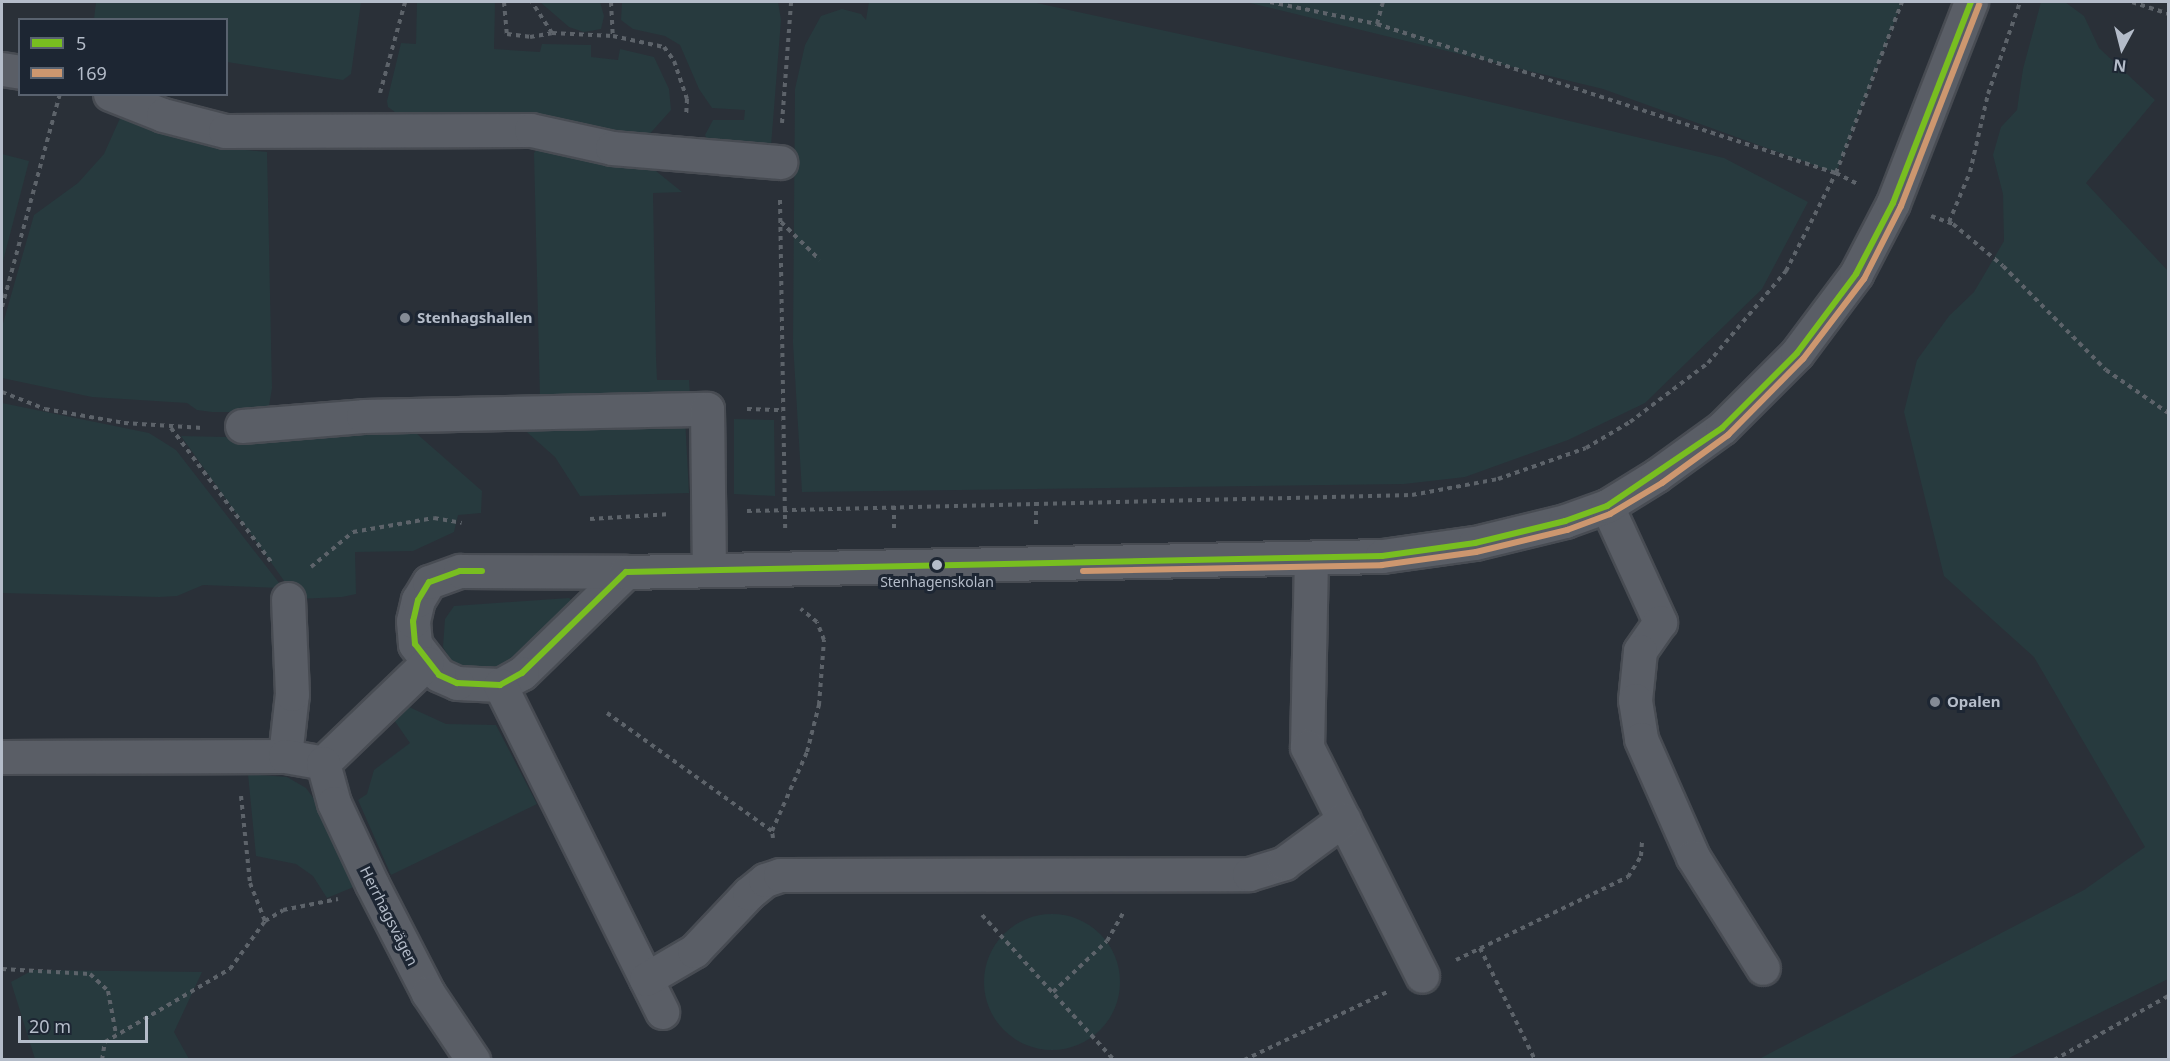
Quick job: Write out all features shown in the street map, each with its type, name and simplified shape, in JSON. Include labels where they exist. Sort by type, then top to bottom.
[{"type":"street","points":[[626,572],[522,673],[500,685],[457,683],[439,675],[415,644],[413,621],[418,600],[429,582],[460,571],[626,572],[1382,556],[1475,543],[1565,521],[1606,506],[1657,475],[1722,428],[1797,353],[1856,274],[1893,203],[1971,2]]},
{"type":"street","points":[[2,69],[18,72]]},
{"type":"street","points":[[115,96],[163,115],[225,131],[531,130],[612,148],[685,156],[780,162]]},
{"type":"street","points":[[242,426],[363,416],[707,409],[709,569]]},
{"type":"street","points":[[1606,506],[1660,622],[1641,651],[1635,700],[1641,739],[1693,857],[1763,968]]},
{"type":"street","points":[[1311,558],[1307,747],[1422,976]]},
{"type":"street","points":[[285,756],[292,694],[288,599]]},
{"type":"street","points":[[2,757],[285,756],[323,763],[428,663]]},
{"type":"street","points":[[500,685],[662,1012]]},
{"type":"street","name":"Herrhagsvägen","points":[[323,763],[334,803],[372,884],[428,993],[473,1059]]},
{"type":"street","points":[[646,979],[694,951],[749,893],[765,880],[780,875],[1249,874],[1284,863],[1344,819]]},
{"type":"path","points":[[369,131],[405,2]]},
{"type":"path","points":[[504,2],[507,34],[530,36],[552,33],[613,36],[664,47],[674,61],[687,99],[685,156]]},
{"type":"path","points":[[532,2],[552,33]]},
{"type":"path","points":[[611,2],[613,36]]},
{"type":"path","points":[[780,875],[772,831],[807,752],[816,719],[824,655],[817,622],[787,600],[780,162],[791,2]]},
{"type":"path","points":[[1270,2],[1377,24],[1836,173],[1893,203],[1949,222],[2003,266],[2106,370],[2169,413]]},
{"type":"path","points":[[1377,24],[1383,2]]},
{"type":"path","points":[[784,510],[1036,502],[1412,495],[1498,479],[1576,452],[1630,422],[1708,363],[1786,271],[1836,173],[1902,2]]},
{"type":"path","points":[[1949,222],[1970,172],[1988,94],[2020,2]]},
{"type":"path","points":[[2133,2],[2169,14]]},
{"type":"path","points":[[2,307],[59,96]]},
{"type":"path","points":[[780,222],[820,260]]},
{"type":"path","points":[[2,392],[45,409],[170,427],[242,426]]},
{"type":"path","points":[[170,427],[281,576],[288,599]]},
{"type":"path","points":[[1036,502],[1036,532]]},
{"type":"path","points":[[894,506],[894,535]]},
{"type":"path","points":[[288,599],[314,563],[353,532],[434,518],[462,523]]},
{"type":"path","points":[[607,713],[772,831]]},
{"type":"path","points":[[237,756],[250,883],[265,921]]},
{"type":"path","points":[[1244,1059],[1629,877],[1641,856],[1645,823],[1662,790]]},
{"type":"path","points":[[943,873],[1114,1059]]},
{"type":"path","points":[[1053,992],[1107,941],[1148,873]]},
{"type":"path","points":[[102,1059],[105,1042],[230,969],[265,921],[278,911],[313,904]]},
{"type":"path","points":[[1480,948],[1535,1059]]},
{"type":"path","points":[[2,969],[90,974],[108,991],[116,1035]]},
{"type":"path","points":[[2054,1059],[2067,1057],[2169,996]]},
{"type":"green space","points":[[96,2],[361,2],[351,74],[343,80],[228,62],[228,18],[94,18]]},
{"type":"green space","points":[[417,2],[495,2],[494,49],[540,52],[542,44],[591,45],[591,57],[618,60],[620,49],[654,57],[669,89],[671,110],[646,138],[399,115],[388,107],[387,101],[401,43],[416,44]]},
{"type":"green space","points":[[540,2],[600,2],[604,16],[601,29],[584,32],[569,27]]},
{"type":"green space","points":[[622,2],[778,2],[781,20],[771,146],[708,141],[705,135],[713,120],[744,120],[745,110],[712,108],[699,89],[680,45],[665,36],[633,29],[621,20]]},
{"type":"green space","points":[[869,2],[1032,2],[1465,96],[1724,158],[1808,202],[1762,289],[1645,403],[1568,440],[1465,477],[1404,484],[802,492],[793,343],[795,89],[805,45],[821,16],[842,9],[861,14],[866,20]]},
{"type":"green space","points":[[1246,2],[1902,2],[1836,173],[1603,89]]},
{"type":"green space","points":[[2041,2],[2065,2],[2084,16],[2099,48],[2155,100],[2086,183],[2168,271],[2168,979],[2007,1059],[1759,1059],[2084,890],[2145,847],[2034,657],[1944,576],[1904,412],[1917,360],[1949,316],[1974,292],[2004,241],[2003,194],[1993,155],[2001,127],[2017,110],[2023,69]]},
{"type":"green space","points":[[121,116],[166,135],[207,146],[267,152],[272,388],[268,412],[212,412],[197,410],[187,403],[92,397],[2,378],[2,327],[34,215],[78,183],[104,154]]},
{"type":"green space","points":[[540,146],[656,171],[682,192],[653,193],[656,358],[657,380],[689,380],[690,395],[540,399],[534,153]]},
{"type":"green space","points":[[2,154],[29,161],[2,265]]},
{"type":"green space","points":[[2,403],[149,433],[176,450],[283,588],[203,585],[177,596],[159,597],[2,593]]},
{"type":"green space","points":[[685,418],[689,493],[580,496],[555,457],[519,425]]},
{"type":"green space","points":[[734,419],[774,420],[775,496],[734,494]]},
{"type":"green space","points":[[408,426],[482,491],[481,513],[458,515],[454,532],[413,551],[355,552],[356,594],[342,597],[297,599],[181,436],[269,438]]},
{"type":"green space","points":[[569,598],[573,602],[532,648],[502,666],[462,666],[450,660],[443,647],[445,619],[454,606]]},
{"type":"green space","points":[[409,707],[446,724],[496,725],[537,804],[391,875],[358,800],[367,794],[374,770],[410,743],[394,720]]},
{"type":"green space","points":[[248,774],[287,777],[306,788],[317,803],[356,886],[327,898],[313,876],[296,864],[256,856]]},
{"type":"green space","points":[[1052,914],[1078,920],[1100,934],[1114,956],[1120,982],[1114,1008],[1100,1030],[1078,1044],[1052,1050],[1026,1044],[1004,1030],[990,1008],[984,982],[990,956],[1004,934],[1026,920]]},
{"type":"green space","points":[[33,970],[202,972],[174,1032],[189,1059],[35,1059],[11,982]]},
{"type":"transit line","name":"5","points":[[482,571],[460,571],[429,582],[418,600],[413,621],[415,644],[439,675],[457,683],[500,685],[522,673],[626,572],[1382,556],[1475,543],[1565,521],[1607,506],[1722,428],[1797,353],[1856,274],[1893,203],[1971,2]]},
{"type":"transit line","name":"169","points":[[1083,571],[1382,565],[1476,552],[1567,530],[1610,514],[1662,483],[1728,435],[1803,359],[1864,279],[1901,206],[1979,5]]},
{"type":"place","name":"Stenhagshallen","points":[[405,318]]},
{"type":"place","name":"Stenhagenskolan","points":[[937,565]]},
{"type":"place","name":"Opalen","points":[[1935,702]]}]
